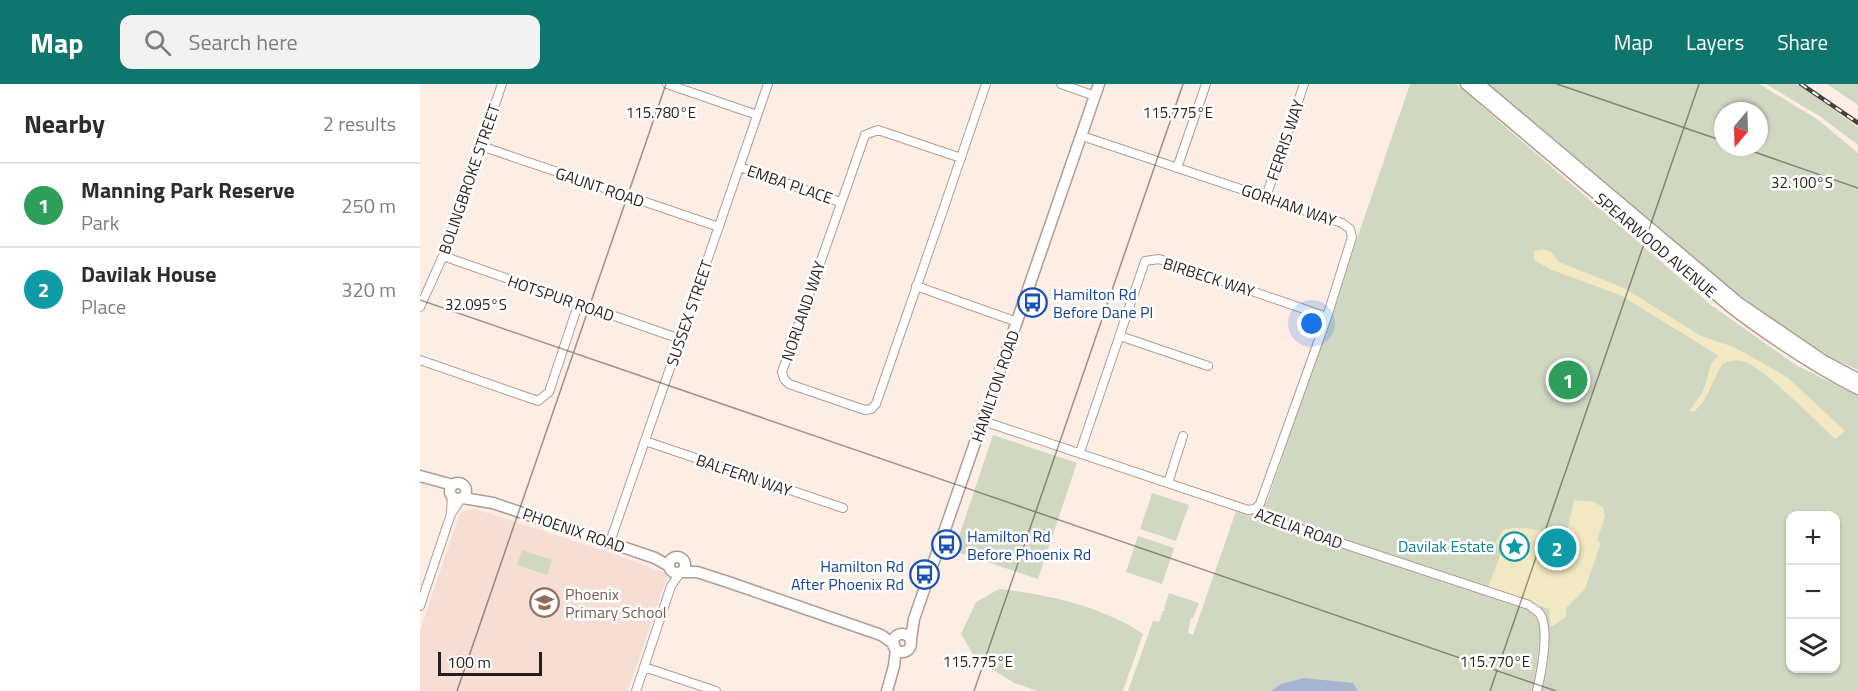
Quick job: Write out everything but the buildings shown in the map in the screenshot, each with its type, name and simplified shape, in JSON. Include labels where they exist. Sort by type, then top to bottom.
[{"type":"main road","name":"HAMILTON ROAD","points":[[911,639],[914,619],[1099,84]]},
{"type":"main road","name":"SPEARWOOD AVENUE","points":[[1466,84],[1732,309],[1816,367],[1858,389]]},
{"type":"main road","name":"SPEARWOOD AVENUE","points":[[1479,84],[1739,303],[1814,355],[1858,379]]},
{"type":"main road","name":"PHOENIX ROAD","points":[[424,478],[458,493],[610,542],[676,567],[697,572],[881,635],[898,643],[904,634],[911,639]]},
{"type":"main road","name":"HAMILTON ROAD","points":[[898,643],[914,619]]},
{"type":"main road","points":[[887,691],[898,643]]},
{"type":"main road","points":[[892,691],[898,643]]},
{"type":"street","name":"BOLINGBROKE STREET","points":[[420,307],[443,256],[502,84]]},
{"type":"street","points":[[667,84],[757,115]]},
{"type":"street","name":"SUSSEX STREET","points":[[610,542],[768,84]]},
{"type":"street","name":"NORLAND WAY","points":[[961,158],[878,130],[865,135],[782,372],[789,384],[865,410],[871,409],[876,404],[916,286],[961,158],[986,84]]},
{"type":"street","points":[[1061,84],[1095,96]]},
{"type":"street","points":[[1177,168],[1206,84]]},
{"type":"street","name":"FERRIS WAY","points":[[1266,197],[1304,84]]},
{"type":"street","name":"GORHAM WAY","points":[[1082,136],[1342,223],[1350,229],[1352,237],[1327,317],[1260,504],[1255,509]]},
{"type":"street","name":"GAUNT ROAD","points":[[481,146],[719,227]]},
{"type":"street","name":"EMBA PLACE","points":[[740,166],[840,202]]},
{"type":"street","name":"HOTSPUR ROAD","points":[[443,256],[680,339]]},
{"type":"street","name":"BIRBECK WAY","points":[[1080,453],[1145,261],[1159,259],[1327,317]]},
{"type":"street","points":[[916,286],[1017,322]]},
{"type":"street","points":[[420,360],[538,401],[549,392],[578,304]]},
{"type":"street","points":[[1120,336],[1208,366]]},
{"type":"street","name":"AZELIA ROAD","points":[[983,421],[1248,510],[1255,509],[1268,518],[1333,541],[1528,605],[1540,615],[1544,629],[1541,675],[1537,691]]},
{"type":"street","points":[[1167,483],[1183,436]]},
{"type":"street","name":"BALFERN WAY","points":[[645,441],[843,508]]},
{"type":"street","points":[[420,606],[424,583],[458,493]]},
{"type":"street","points":[[636,691],[676,567]]},
{"type":"street","points":[[644,667],[716,691]]},
{"type":"shaded area","name":"Phoenix Primary School","points":[[475,509],[668,574],[628,691],[420,691],[420,631],[460,512]]},
{"type":"green space","points":[[1410,84],[1456,84],[1711,305],[1796,365],[1858,396],[1858,691],[1128,691],[1153,621],[1159,622],[1165,611],[1169,593],[1199,603],[1191,618],[1188,633],[1193,635],[1236,511],[1249,516],[1267,502]]},
{"type":"green space","points":[[1484,84],[1759,84],[1817,119],[1858,153],[1858,370],[1814,350],[1749,305]]},
{"type":"green space","points":[[1766,84],[1796,84],[1802,87],[1858,127],[1858,145],[1821,117]]},
{"type":"green space","points":[[1827,84],[1858,84],[1858,105]]},
{"type":"green space","points":[[993,435],[1077,463],[1038,579],[954,551]]},
{"type":"green space","points":[[1152,493],[1189,505],[1176,541],[1140,529]]},
{"type":"green space","points":[[1138,536],[1174,548],[1162,584],[1126,572]]},
{"type":"green space","points":[[522,550],[552,560],[547,575],[517,565]]},
{"type":"green space","points":[[999,589],[1036,594],[1074,603],[1111,616],[1143,634],[1123,691],[1038,691],[1014,683],[976,659],[961,634],[976,602]]},
{"type":"sand","points":[[1543,249],[1551,252],[1559,262],[1624,288],[1701,336],[1734,347],[1787,377],[1845,431],[1835,439],[1765,375],[1745,362],[1739,361],[1722,364],[1704,401],[1694,412],[1689,411],[1701,395],[1711,364],[1718,356],[1620,295],[1552,270],[1534,260],[1534,251]]},
{"type":"sand","points":[[1574,500],[1594,502],[1603,507],[1605,516],[1597,541],[1601,543],[1585,589],[1566,608],[1566,617],[1550,626],[1549,609],[1488,587],[1501,553],[1496,542],[1503,530],[1522,528],[1546,533],[1564,545]]},
{"type":"water","points":[[1304,678],[1353,683],[1358,691],[1271,691],[1281,684]]},
{"type":"railway","points":[[1801,84],[1858,123]]},
{"type":"place","name":"Hamilton Rd Before Dane Pl","points":[[1032,303]]},
{"type":"place","name":"Manning Park Reserve","points":[[1568,380]]},
{"type":"place","name":"Hamilton Rd Before Phoenix Rd","points":[[946,545]]},
{"type":"place","name":"Davilak Estate","points":[[1515,546]]},
{"type":"place","name":"Davilak House","points":[[1557,548]]},
{"type":"place","name":"Hamilton Rd After Phoenix Rd","points":[[925,575]]},
{"type":"place","name":"Phoenix Primary School","points":[[544,603]]}]
